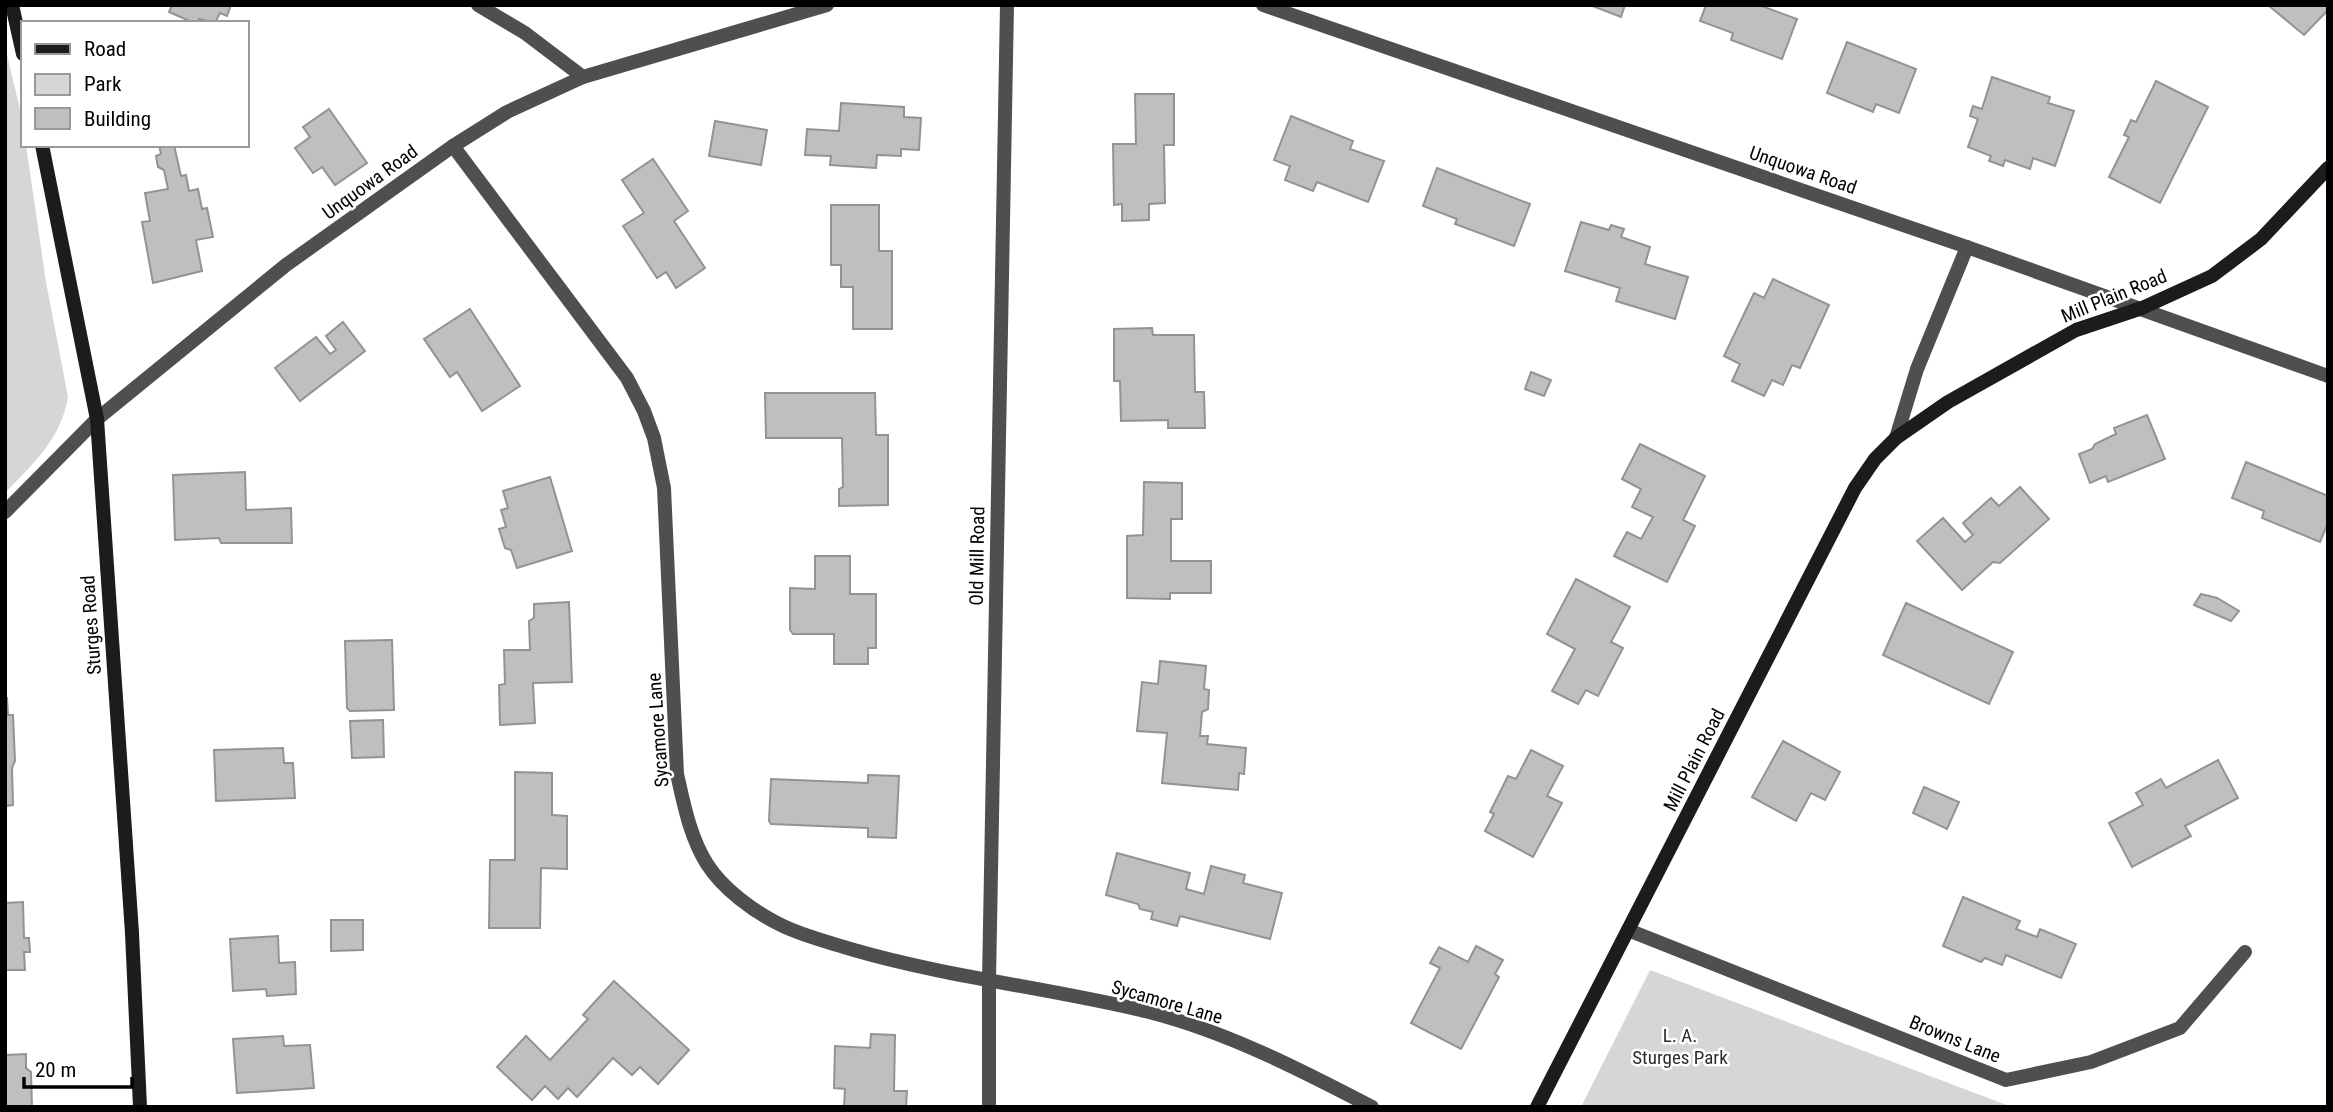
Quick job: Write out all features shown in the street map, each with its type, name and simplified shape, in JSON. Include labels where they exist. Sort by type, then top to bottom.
[{"type":"main road","points":[[12,5],[21,45]]},
{"type":"main road","name":"Sturges Road","points":[[42,147],[97,419],[132,933],[140,1107]]},
{"type":"main road","name":"Mill Plain Road","points":[[1536,1107],[1855,488],[1875,459],[1896,438],[1948,402],[2076,330],[2142,308],[2212,276],[2261,239],[2328,168]]},
{"type":"street","points":[[478,5],[525,33],[583,78]]},
{"type":"street","name":"Unquowa Road","points":[[5,512],[97,419],[286,265],[453,145],[507,112],[583,78],[827,5]]},
{"type":"street","name":"Old Mill Road","points":[[989,1107],[1007,5]]},
{"type":"street","name":"Unquowa Road","points":[[1263,5],[1967,247],[2328,376]]},
{"type":"street","name":"Sycamore Lane","points":[[453,145],[627,378],[651,429],[664,488],[677,774],[686,819],[707,864],[727,887],[755,911],[781,926],[900,963],[1150,1013],[1239,1043],[1372,1107]]},
{"type":"street","name":"Mill Plain Road","points":[[1896,438],[1917,369],[1967,247]]},
{"type":"street","name":"Browns Lane","points":[[1628,930],[2006,1080],[2091,1062],[2180,1028],[2245,952]]},
{"type":"green space","points":[[5,46],[21,114],[21,147],[26,147],[46,282],[68,397],[59,426],[52,438],[5,493]]},
{"type":"green space","name":"L. A. Sturges Park","points":[[1650,970],[2012,1107],[1581,1107]]},
{"type":"building","points":[[172,5],[231,5],[227,16],[220,13],[216,21],[189,21],[169,12]]},
{"type":"building","points":[[1590,5],[1625,5],[1621,17]]},
{"type":"building","points":[[1706,5],[1759,5],[1797,19],[1782,59],[1731,40],[1733,33],[1700,21]]},
{"type":"building","points":[[2268,5],[2328,5],[2328,10],[2304,35]]},
{"type":"building","points":[[1847,42],[1916,69],[1899,113],[1876,104],[1873,112],[1827,93]]},
{"type":"building","points":[[1992,77],[2050,97],[2048,103],[2074,111],[2055,166],[2033,158],[2030,169],[2005,160],[2003,166],[1989,161],[1991,156],[1968,147],[1978,119],[1970,116],[1973,106],[1982,109]]},
{"type":"building","points":[[2156,81],[2208,107],[2160,203],[2109,177],[2129,137],[2124,135],[2131,120],[2136,122]]},
{"type":"building","points":[[1135,94],[1174,94],[1174,145],[1164,145],[1165,203],[1149,204],[1149,220],[1122,221],[1122,204],[1114,205],[1113,144],[1136,144]]},
{"type":"building","points":[[841,103],[904,107],[904,117],[921,118],[919,150],[901,149],[901,156],[877,155],[876,168],[830,165],[831,156],[805,155],[807,129],[839,131]]},
{"type":"building","points":[[329,109],[367,163],[335,185],[322,167],[313,173],[295,148],[310,137],[303,127]]},
{"type":"building","points":[[1291,116],[1353,141],[1350,149],[1384,161],[1368,202],[1317,182],[1313,191],[1285,180],[1290,166],[1274,160]]},
{"type":"building","points":[[715,121],[767,130],[761,165],[709,156]]},
{"type":"building","points":[[159,147],[174,147],[181,176],[186,175],[189,191],[198,189],[202,209],[207,208],[213,237],[196,240],[202,271],[153,283],[142,222],[150,221],[145,193],[168,189],[164,170],[158,167],[156,156],[161,154]]},
{"type":"building","points":[[653,159],[688,211],[674,221],[705,268],[676,288],[666,272],[657,278],[623,226],[644,213],[622,180]]},
{"type":"building","points":[[1437,168],[1530,204],[1514,246],[1455,224],[1457,219],[1423,206]]},
{"type":"building","points":[[831,205],[879,205],[879,251],[892,251],[892,329],[853,329],[853,287],[841,287],[841,265],[831,265]]},
{"type":"building","points":[[1581,222],[1609,230],[1611,225],[1624,229],[1621,237],[1650,247],[1645,264],[1688,277],[1675,319],[1616,301],[1620,288],[1565,271]]},
{"type":"building","points":[[1773,279],[1829,305],[1800,368],[1792,365],[1783,385],[1772,380],[1764,396],[1732,381],[1740,364],[1724,356],[1754,293],[1764,298]]},
{"type":"building","points":[[470,309],[520,386],[482,411],[457,372],[450,377],[424,339]]},
{"type":"building","points":[[343,322],[365,351],[300,401],[275,368],[316,337],[330,354],[336,350],[326,336]]},
{"type":"building","points":[[1152,328],[1153,335],[1194,335],[1195,392],[1204,392],[1205,428],[1168,428],[1168,420],[1121,421],[1120,381],[1114,381],[1114,329]]},
{"type":"building","points":[[1531,372],[1551,380],[1544,396],[1525,389]]},
{"type":"building","points":[[765,393],[875,393],[876,435],[888,435],[888,505],[839,506],[839,489],[843,487],[842,438],[766,438]]},
{"type":"building","points":[[2147,415],[2165,459],[2108,482],[2106,476],[2090,483],[2079,454],[2116,434],[2114,428]]},
{"type":"building","points":[[1640,444],[1705,476],[1683,520],[1695,526],[1667,582],[1614,556],[1627,532],[1641,539],[1653,517],[1632,507],[1641,489],[1622,479]]},
{"type":"building","points":[[2246,462],[2328,496],[2328,523],[2320,542],[2262,518],[2264,511],[2232,498]]},
{"type":"building","points":[[245,472],[246,510],[291,508],[292,543],[221,543],[219,538],[175,540],[173,475]]},
{"type":"building","points":[[550,477],[572,551],[517,568],[511,550],[505,548],[499,529],[506,527],[501,510],[508,508],[503,491]]},
{"type":"building","points":[[1144,482],[1182,483],[1182,519],[1171,519],[1171,561],[1211,561],[1211,593],[1170,593],[1170,599],[1127,598],[1127,536],[1143,535]]},
{"type":"building","points":[[2020,487],[2049,519],[2000,563],[1993,562],[1962,590],[1917,541],[1943,518],[1965,542],[1973,535],[1963,523],[1991,498],[1999,506]]},
{"type":"building","points":[[815,556],[850,556],[850,594],[876,594],[876,648],[868,648],[868,664],[834,664],[834,634],[793,634],[790,630],[790,588],[815,589]]},
{"type":"building","points":[[1576,579],[1630,607],[1611,642],[1623,648],[1598,696],[1586,690],[1578,704],[1552,691],[1575,649],[1547,634]]},
{"type":"building","points":[[2201,594],[2217,598],[2239,611],[2231,621],[2194,605]]},
{"type":"building","points":[[569,602],[572,682],[533,683],[535,723],[500,725],[499,685],[505,684],[504,650],[530,650],[529,621],[534,618],[534,604]]},
{"type":"building","points":[[1906,603],[2013,652],[1989,704],[1883,655]]},
{"type":"building","points":[[392,640],[394,710],[350,711],[347,708],[345,641]]},
{"type":"building","points":[[1160,661],[1206,666],[1204,689],[1209,690],[1208,709],[1202,712],[1200,736],[1208,736],[1207,744],[1246,748],[1244,774],[1239,773],[1238,790],[1162,783],[1167,733],[1137,731],[1142,682],[1158,684]]},
{"type":"building","points":[[5,698],[8,715],[13,715],[15,761],[12,768],[13,805],[5,806]]},
{"type":"building","points":[[383,720],[384,757],[352,758],[350,721]]},
{"type":"building","points":[[1783,741],[1840,772],[1825,800],[1811,793],[1796,821],[1752,797]]},
{"type":"building","points":[[283,748],[284,763],[293,763],[295,798],[216,801],[214,750]]},
{"type":"building","points":[[1531,750],[1563,766],[1547,796],[1562,803],[1533,857],[1485,831],[1494,814],[1490,812],[1508,776],[1516,779]]},
{"type":"building","points":[[2218,760],[2238,798],[2185,826],[2191,836],[2132,867],[2109,823],[2143,805],[2136,793],[2161,779],[2166,788]]},
{"type":"building","points":[[515,772],[552,773],[552,815],[567,816],[567,869],[541,868],[540,928],[489,928],[490,860],[515,860]]},
{"type":"building","points":[[868,775],[899,776],[896,838],[868,837],[868,828],[771,824],[769,821],[771,779],[868,783]]},
{"type":"building","points":[[1924,787],[1959,802],[1947,829],[1913,813]]},
{"type":"building","points":[[1117,853],[1190,873],[1186,889],[1204,894],[1211,866],[1245,875],[1243,883],[1282,893],[1270,939],[1180,916],[1177,926],[1151,919],[1153,912],[1140,909],[1138,904],[1106,895]]},
{"type":"building","points":[[1963,897],[2020,921],[2016,929],[2037,937],[2040,929],[2076,944],[2061,978],[2006,955],[2002,965],[1985,958],[1981,962],[1943,946]]},
{"type":"building","points":[[23,902],[24,938],[29,938],[30,952],[24,952],[25,970],[5,970],[5,903]]},
{"type":"building","points":[[331,920],[363,920],[363,950],[331,951]]},
{"type":"building","points":[[278,936],[279,963],[295,962],[296,994],[267,996],[266,989],[233,991],[230,939]]},
{"type":"building","points":[[1476,946],[1503,960],[1495,974],[1499,977],[1461,1049],[1411,1023],[1440,968],[1430,963],[1439,947],[1468,962]]},
{"type":"building","points":[[614,981],[689,1050],[658,1084],[640,1067],[632,1075],[613,1058],[577,1097],[568,1088],[558,1099],[545,1086],[532,1100],[497,1067],[526,1036],[550,1060],[588,1019],[583,1015]]},
{"type":"building","points":[[871,1034],[895,1035],[894,1091],[907,1091],[906,1107],[844,1107],[845,1089],[834,1088],[835,1046],[870,1048]]},
{"type":"building","points":[[283,1036],[284,1046],[310,1045],[314,1088],[237,1093],[233,1039]]},
{"type":"building","points":[[26,1054],[26,1068],[31,1072],[32,1107],[5,1107],[5,1055]]}]
